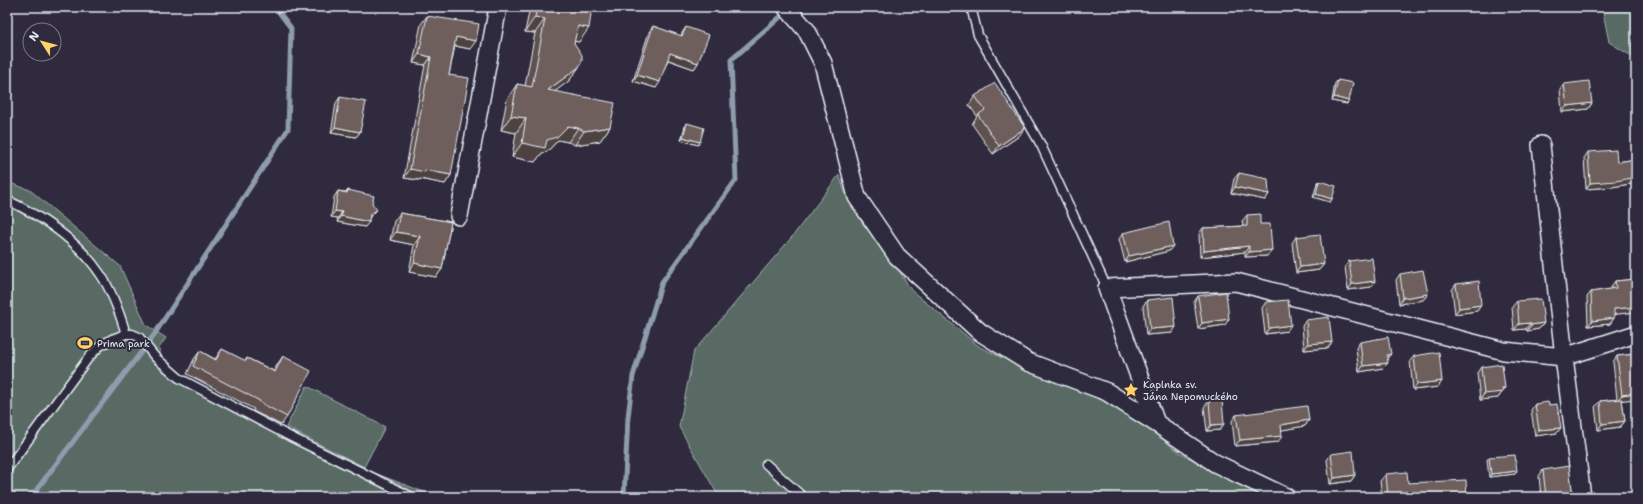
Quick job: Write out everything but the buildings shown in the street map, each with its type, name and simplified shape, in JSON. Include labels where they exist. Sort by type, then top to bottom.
[{"type":"street","points":[[459,216],[498,7]]},
{"type":"street","points":[[789,10],[807,31],[823,63],[856,197],[897,256],[980,332],[1028,362],[1107,392],[1215,463],[1286,497]]},
{"type":"street","points":[[1541,145],[1564,357],[1582,497]]},
{"type":"street","points":[[1156,423],[1107,288],[1236,282],[1504,351],[1564,357],[1636,334]]},
{"type":"lane","points":[[971,7],[978,35],[1041,145],[1107,288]]},
{"type":"lane","points":[[7,200],[42,220],[73,243],[89,259],[102,276],[120,313],[126,334]]},
{"type":"lane","points":[[7,470],[89,357],[100,346],[112,339],[126,334],[132,334],[139,337],[155,357],[179,378],[412,497]]},
{"type":"lane","points":[[766,464],[803,497]]},
{"type":"green space","points":[[1602,7],[1636,7],[1636,59],[1609,42]]},
{"type":"green space","points":[[839,175],[847,198],[863,224],[887,252],[912,291],[980,347],[1011,362],[1107,401],[1136,418],[1180,453],[1266,497],[719,497],[679,427],[694,351],[792,237]]},
{"type":"green space","name":"Prima park","points":[[7,182],[30,190],[120,266],[146,325],[166,338],[159,348],[162,359],[184,377],[369,471],[437,497],[7,497]]},
{"type":"green space","points":[[307,386],[385,427],[364,467],[286,427]]},
{"type":"waterway","points":[[31,497],[154,335],[288,129],[291,28],[275,7]]},
{"type":"waterway","points":[[624,497],[628,417],[633,376],[662,282],[736,180],[731,60],[786,12]]},
{"type":"place","name":"Prima park","points":[[85,343]]},
{"type":"place","name":"Kaplnka sv. Jána Nepomuckého","points":[[1131,390]]}]
